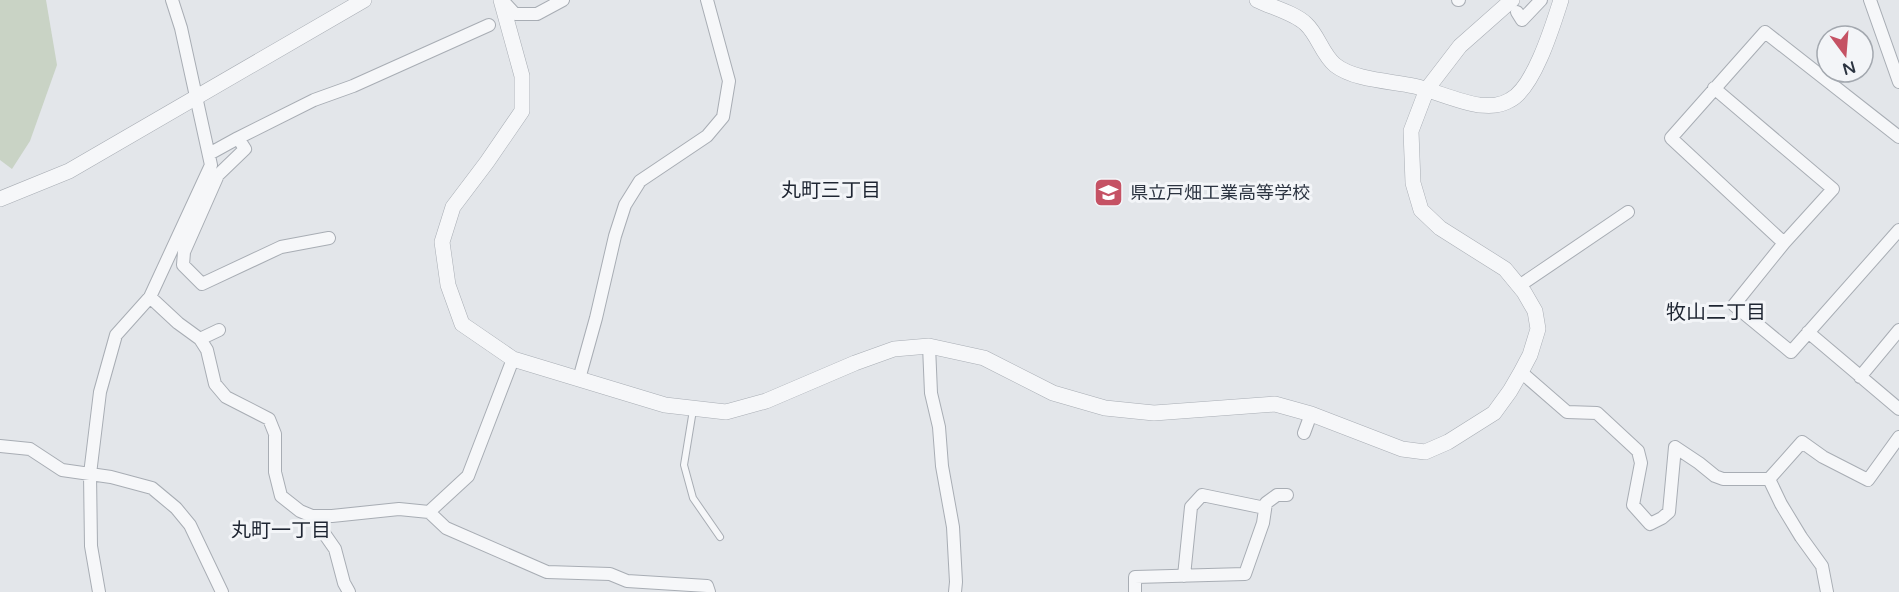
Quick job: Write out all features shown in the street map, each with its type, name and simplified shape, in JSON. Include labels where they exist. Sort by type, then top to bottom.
[{"type":"street","points":[[99,592],[92,546],[90,474],[100,392],[116,335],[150,297],[211,165],[197,95],[172,0]]},
{"type":"street","points":[[0,199],[69,171],[364,0]]},
{"type":"street","points":[[502,0],[514,14],[537,14],[563,0]]},
{"type":"street","points":[[502,0],[522,76],[522,111],[453,207],[442,242],[448,285],[462,324],[513,359],[665,405],[726,412],[766,401],[894,349],[929,346],[984,358],[1053,393],[1105,408],[1154,413],[1275,404],[1311,414],[1402,449],[1425,452],[1448,442],[1494,413],[1510,391],[1530,355],[1538,329],[1534,311],[1519,286],[1505,269],[1440,228],[1421,210],[1413,183],[1411,131],[1427,89],[1460,46],[1514,6],[1522,20],[1541,0]]},
{"type":"street","points":[[579,379],[625,205],[640,181],[707,136],[723,117],[729,81],[707,0]]},
{"type":"street","points":[[1257,0],[1299,18],[1308,25],[1335,65],[1352,74],[1427,89],[1477,105],[1496,106],[1513,100],[1527,82],[1544,49],[1561,0]]},
{"type":"street","points":[[1870,0],[1899,82]]},
{"type":"street","points":[[209,154],[314,100],[353,86],[489,25]]},
{"type":"street","points":[[1784,243],[1671,138],[1765,32],[1899,136]]},
{"type":"street","points":[[1714,88],[1833,189],[1784,243],[1734,305],[1791,352],[1899,230]]},
{"type":"street","points":[[238,138],[245,149],[218,175],[184,252],[183,265],[202,284],[281,248],[329,238]]},
{"type":"street","points":[[1519,286],[1628,212]]},
{"type":"street","points":[[150,297],[178,323],[200,339],[207,350],[215,384],[226,397],[269,419],[275,434],[276,472],[281,496],[300,511],[312,516],[399,509],[429,512],[446,528],[547,572],[610,574],[627,581],[707,586],[709,592]]},
{"type":"street","points":[[200,339],[219,330]]},
{"type":"street","points":[[1860,376],[1899,330]]},
{"type":"street","points":[[1808,332],[1899,410]]},
{"type":"street","points":[[929,346],[931,393],[939,427],[942,466],[953,527],[955,592]]},
{"type":"street","points":[[429,512],[468,476],[513,359]]},
{"type":"street","points":[[1521,372],[1567,412],[1597,413],[1638,451],[1641,463],[1633,505],[1650,524],[1669,512],[1675,447],[1715,477],[1769,479],[1802,442],[1822,457],[1868,480],[1899,437]]},
{"type":"street","points":[[1304,434],[1311,414]]},
{"type":"street","points":[[0,446],[30,449],[62,470],[111,477],[152,488],[176,508],[190,525],[222,592]]},
{"type":"street","points":[[1769,479],[1796,529],[1822,566],[1827,592]]},
{"type":"street","points":[[1184,576],[1191,507],[1202,495],[1265,508]]},
{"type":"street","points":[[1135,592],[1135,577],[1245,574],[1263,523],[1266,503],[1277,495],[1287,495]]},
{"type":"street","points":[[312,516],[335,549],[344,583],[349,592]]},
{"type":"lane","points":[[693,408],[684,465],[693,498],[720,537]]},
{"type":"green space","points":[[0,0],[46,0],[57,65],[30,141],[12,169],[0,160]]},
{"type":"place","name":"県立戸畑工業高等学校","points":[[1109,193]]},
{"type":"district","name":"丸町三丁目","points":[[831,191]]},
{"type":"district","name":"牧山二丁目","points":[[1716,313]]},
{"type":"district","name":"丸町一丁目","points":[[281,531]]}]
